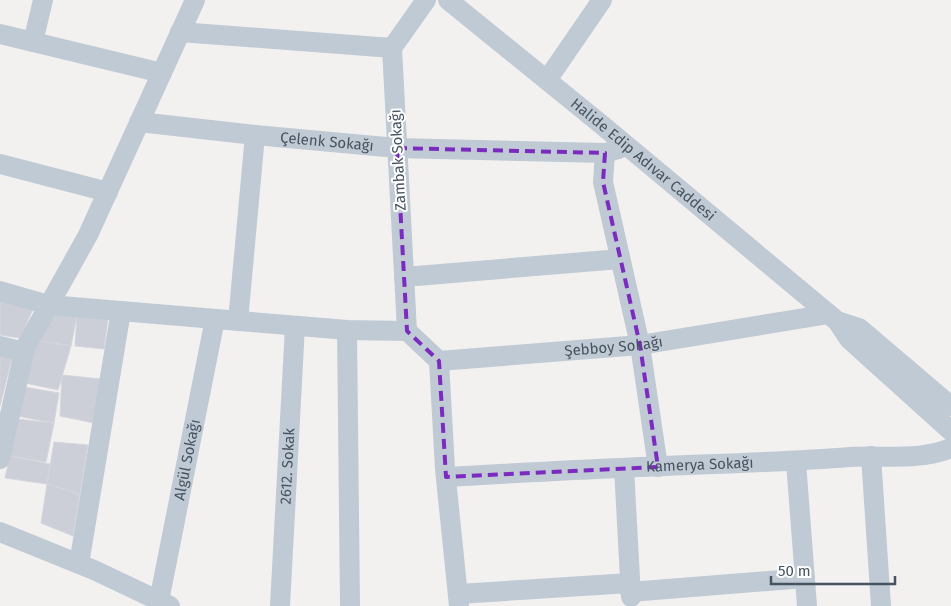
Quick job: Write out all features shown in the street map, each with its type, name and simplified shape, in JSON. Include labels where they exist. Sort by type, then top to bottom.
[{"type":"street","points":[[33,42],[43,0]]},
{"type":"street","points":[[0,459],[24,352],[88,235],[195,0]]},
{"type":"street","points":[[180,32],[392,48],[426,0]]},
{"type":"street","name":"Halide Edip Adıvar Caddesi","points":[[448,0],[833,317],[849,339],[951,431]]},
{"type":"street","points":[[547,80],[602,0]]},
{"type":"street","points":[[0,34],[162,73]]},
{"type":"street","name":"Zambak Sokağı","points":[[392,48],[407,331]]},
{"type":"street","name":"Çelenk Sokağı","points":[[139,122],[397,148],[606,152],[628,147]]},
{"type":"street","points":[[238,321],[255,135]]},
{"type":"street","points":[[606,152],[603,182],[640,345],[658,467]]},
{"type":"street","points":[[0,164],[108,192]]},
{"type":"street","points":[[404,277],[620,259]]},
{"type":"street","points":[[0,292],[49,305],[347,330],[407,331],[439,361],[446,477],[459,600],[630,594],[805,578]]},
{"type":"street","points":[[80,564],[121,311]]},
{"type":"street","name":"Halide Edip Adıvar Caddesi","points":[[833,317],[859,328],[951,406]]},
{"type":"street","name":"Şebboy Sokağı","points":[[439,361],[640,345],[833,317]]},
{"type":"street","name":"Algül Sokağı","points":[[165,603],[215,319]]},
{"type":"street","name":"2612. Sokak","points":[[280,606],[295,326]]},
{"type":"street","points":[[347,330],[350,606]]},
{"type":"street","points":[[0,346],[24,352]]},
{"type":"street","name":"Kamerya Sokağı","points":[[446,477],[796,462],[871,456],[910,456],[938,454],[951,448]]},
{"type":"street","points":[[871,456],[881,606]]},
{"type":"street","points":[[796,462],[807,606]]},
{"type":"street","points":[[624,468],[630,594]]},
{"type":"street","points":[[0,532],[80,564],[165,603]]},
{"type":"highlighted area","points":[[397,148],[605,153],[603,182],[640,345],[658,467],[446,477],[439,361],[407,331]]},
{"type":"building","points":[[0,300],[34,307],[20,338],[0,335]]},
{"type":"building","points":[[54,314],[77,315],[71,346],[40,341]]},
{"type":"building","points":[[77,315],[108,319],[104,349],[75,346]]},
{"type":"building","points":[[40,341],[71,346],[58,390],[25,383],[28,362]]},
{"type":"building","points":[[0,355],[12,358],[0,406]]},
{"type":"building","points":[[62,375],[101,379],[94,423],[60,416]]},
{"type":"building","points":[[24,387],[59,393],[54,423],[17,416]]},
{"type":"building","points":[[16,419],[54,423],[46,462],[10,456]]},
{"type":"building","points":[[54,442],[88,445],[80,494],[47,484]]},
{"type":"building","points":[[10,456],[50,464],[47,484],[5,478]]},
{"type":"building","points":[[47,484],[80,494],[73,536],[41,523]]}]
